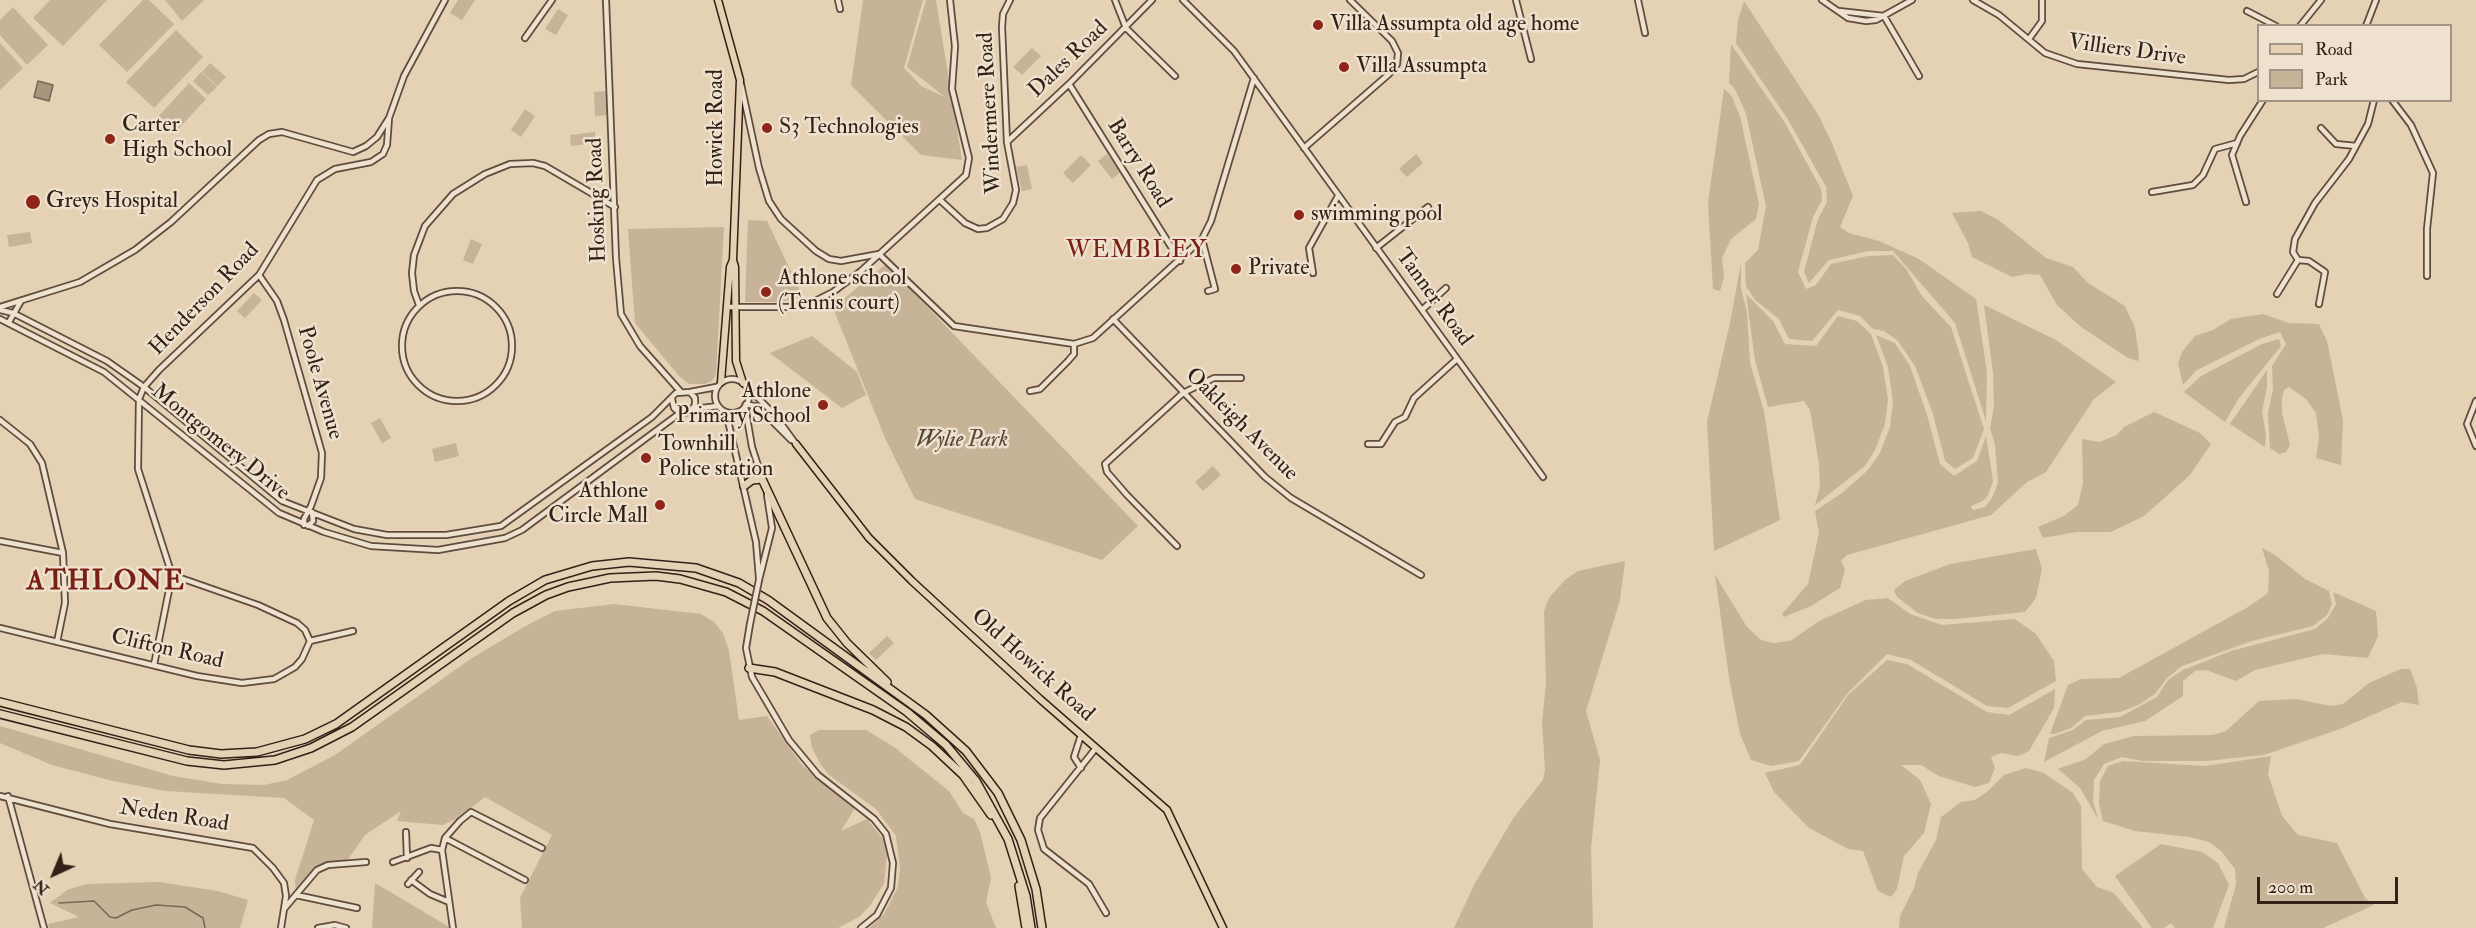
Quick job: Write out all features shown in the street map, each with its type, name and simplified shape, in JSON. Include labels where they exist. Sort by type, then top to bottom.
[{"type":"highway","points":[[744,486],[752,480],[762,479],[827,618],[862,659],[953,738],[984,771],[1011,816],[1030,863],[1042,928]]},
{"type":"highway","points":[[0,702],[199,751],[221,754],[257,752],[289,745],[343,719],[509,601],[545,580],[592,566],[650,562],[696,568],[740,583],[768,600],[926,715]]},
{"type":"highway","points":[[0,714],[187,761],[224,765],[275,760],[311,748],[352,727],[505,619],[546,595],[588,582],[631,576],[656,576],[702,584],[745,600],[764,611],[930,730],[962,762],[994,811],[1016,860],[1026,896],[1031,928]]},
{"type":"highway","points":[[749,668],[775,672],[873,710],[906,727],[932,746],[963,775],[995,820],[1018,878],[1026,928]]},
{"type":"main road","name":"Howick Road","points":[[718,0],[740,80],[733,260],[736,361],[744,385]]},
{"type":"main road","name":"Howick Road","points":[[720,384],[730,267],[733,260]]},
{"type":"main road","name":"Old Howick Road","points":[[796,444],[853,519],[884,554],[974,639],[1167,810],[1223,928]]},
{"type":"street","points":[[0,309],[80,282],[135,250],[171,222],[259,140],[269,134],[282,132],[353,152],[366,146],[377,136],[389,118],[404,76],[444,0]]},
{"type":"street","points":[[525,38],[552,0]]},
{"type":"street","name":"Hosking Road","points":[[606,0],[616,258],[621,315],[640,346],[680,391]]},
{"type":"street","points":[[838,0],[840,9]]},
{"type":"street","points":[[727,307],[784,308],[808,304],[833,292],[868,264],[962,180],[969,166],[952,89],[955,46],[950,0]]},
{"type":"street","name":"Windermere Road","points":[[940,200],[965,223],[978,229],[987,228],[1003,219],[1013,204],[1016,190],[1007,141],[1002,27],[1003,14],[1010,0]]},
{"type":"street","points":[[1115,0],[1126,28],[1175,76]]},
{"type":"street","name":"Dales Road","points":[[1007,141],[1069,84],[1152,0]]},
{"type":"street","name":"Tanner Road","points":[[1183,0],[1229,45],[1254,78],[1543,477]]},
{"type":"street","points":[[1304,148],[1389,74],[1397,64],[1398,53],[1392,41],[1350,0]]},
{"type":"street","points":[[1516,0],[1531,58]]},
{"type":"street","points":[[1638,0],[1645,33]]},
{"type":"street","points":[[1822,0],[1837,11],[1859,21],[1876,20],[1912,0]]},
{"type":"street","name":"Villiers Drive","points":[[1972,0],[1999,15],[2053,57],[2093,66],[2229,80],[2244,79],[2257,73]]},
{"type":"street","points":[[2029,39],[2042,21],[2042,0]]},
{"type":"street","points":[[2303,24],[2321,0]]},
{"type":"street","points":[[2367,24],[2376,0]]},
{"type":"street","points":[[2247,10],[2272,24]]},
{"type":"street","points":[[1884,15],[1919,76]]},
{"type":"street","points":[[879,254],[954,326],[1074,344],[1088,341],[1202,239],[1211,221],[1254,78]]},
{"type":"street","points":[[740,80],[759,168],[769,201],[776,213],[797,235],[824,257],[834,260],[855,260],[879,254]]},
{"type":"street","name":"Barry Road","points":[[1069,84],[1180,261]]},
{"type":"street","points":[[2246,202],[2233,161],[2236,143],[2262,102]]},
{"type":"street","points":[[2298,260],[2292,246],[2323,192],[2356,146],[2368,124],[2374,102]]},
{"type":"street","points":[[2394,102],[2411,125],[2433,173],[2427,229],[2427,276]]},
{"type":"street","points":[[387,145],[389,118]]},
{"type":"street","points":[[738,121],[750,123]]},
{"type":"street","points":[[2321,128],[2336,144],[2356,146]]},
{"type":"street","points":[[377,136],[387,145]]},
{"type":"street","points":[[2152,192],[2193,185],[2203,175],[2214,149],[2236,143]]},
{"type":"street","name":"Henderson Road","points":[[144,387],[259,275],[317,180],[335,169],[375,160],[383,154],[387,145]]},
{"type":"street","points":[[419,305],[414,291],[412,273],[414,255],[425,226],[453,194],[485,174],[510,164],[533,163],[558,172],[615,207]]},
{"type":"street","points":[[1313,273],[1309,248],[1338,196]]},
{"type":"street","points":[[1376,248],[1428,207]]},
{"type":"street","points":[[1202,239],[1215,289],[1208,291]]},
{"type":"street","points":[[855,260],[868,264]]},
{"type":"street","points":[[2277,294],[2298,260]]},
{"type":"street","points":[[2298,260],[2309,261],[2325,272],[2319,304]]},
{"type":"street","name":"Poole Avenue","points":[[259,275],[271,291],[280,310],[319,438],[323,464],[311,506],[310,512],[313,520],[306,525],[304,519],[310,512]]},
{"type":"street","points":[[1422,310],[1446,288]]},
{"type":"street","points":[[462,290],[494,304],[501,312],[511,333],[508,364],[499,382],[481,396],[459,402],[446,401],[422,390],[406,371],[401,347],[406,324],[419,305],[439,293],[462,290]]},
{"type":"street","points":[[9,322],[21,301]]},
{"type":"street","name":"Montgomery Drive","points":[[0,309],[14,313],[87,350],[144,387],[274,497],[364,531],[402,536],[437,543],[449,548],[495,541],[515,534],[680,413]]},
{"type":"street","name":"Montgomery Drive","points":[[0,319],[74,354],[104,372],[273,509],[306,525],[371,546],[437,543],[446,535],[501,526],[630,433],[673,398]]},
{"type":"street","name":"Oakleigh Avenue","points":[[1113,319],[1244,459],[1282,491],[1421,575]]},
{"type":"street","points":[[1029,391],[1037,391],[1068,361],[1074,354],[1074,344]]},
{"type":"street","points":[[74,354],[77,345]]},
{"type":"street","points":[[83,359],[87,350]]},
{"type":"street","points":[[1368,444],[1381,444],[1395,422],[1405,417],[1414,398],[1457,359]]},
{"type":"street","points":[[1177,546],[1107,472],[1105,466],[1108,460],[1183,393],[1214,378],[1241,378]]},
{"type":"street","points":[[718,406],[680,413],[674,408],[673,398],[680,391],[690,392],[730,379],[744,385],[749,395],[746,405],[752,447],[770,508],[772,528],[746,648],[749,668],[770,709],[800,755],[818,775],[874,819],[886,834],[893,863],[891,888],[877,915],[861,928]]},
{"type":"street","name":"Hosking Road","points":[[671,382],[673,398]]},
{"type":"street","points":[[720,384],[715,396],[718,406],[726,412],[736,412],[746,405]]},
{"type":"street","name":"Old Howick Road","points":[[744,385],[764,403],[796,444]]},
{"type":"street","points":[[144,387],[139,399],[138,469],[172,575],[154,665]]},
{"type":"street","points":[[690,392],[696,402],[693,409]]},
{"type":"street","points":[[2476,401],[2467,424],[2476,446]]},
{"type":"street","name":"Old Howick Road","points":[[746,405],[758,407],[796,444]]},
{"type":"street","points":[[726,412],[756,542],[759,580]]},
{"type":"street","points":[[0,420],[20,434],[37,454],[63,553],[65,603],[57,642]]},
{"type":"street","points":[[630,433],[638,444]]},
{"type":"street","points":[[208,456],[216,447]]},
{"type":"street","points":[[215,461],[221,452]]},
{"type":"street","points":[[446,535],[449,548]]},
{"type":"street","points":[[0,541],[63,553]]},
{"type":"street","points":[[172,575],[284,615],[305,630],[310,641],[353,631]]},
{"type":"street","name":"Clifton Road","points":[[0,628],[154,665],[242,683],[274,679],[295,668],[310,641]]},
{"type":"street","points":[[1081,735],[1074,757],[1081,768]]},
{"type":"street","points":[[1096,748],[1040,818],[1038,830],[1044,849],[1089,884],[1106,913]]},
{"type":"street","name":"Neden Road","points":[[0,796],[8,796],[110,824],[253,848],[267,861],[284,883],[286,896],[280,928]]},
{"type":"street","points":[[8,796],[44,928]]},
{"type":"street","points":[[453,928],[442,850],[445,838],[471,812],[542,849]]},
{"type":"street","points":[[406,832],[407,858]]},
{"type":"street","points":[[445,838],[525,880]]},
{"type":"street","points":[[393,862],[430,848],[442,850]]},
{"type":"street","points":[[284,909],[312,874],[323,867],[366,862]]},
{"type":"street","points":[[419,872],[409,882],[449,902]]},
{"type":"street","points":[[296,895],[357,908]]},
{"type":"street","points":[[318,928],[335,925],[346,928]]},
{"type":"green space","points":[[50,0],[107,0],[63,46],[33,18]]},
{"type":"green space","points":[[143,0],[149,0],[174,24],[127,72],[99,45]]},
{"type":"green space","points":[[165,0],[204,0],[182,21]]},
{"type":"green space","points":[[458,0],[475,0],[462,20],[450,13]]},
{"type":"green space","points":[[863,0],[923,0],[904,68],[921,86],[945,97],[907,67],[926,0],[936,0],[962,160],[921,155],[851,85]]},
{"type":"green space","points":[[1744,1],[1819,116],[1831,141],[1853,196],[1840,227],[1849,233],[1879,241],[1919,259],[1976,299],[1987,372],[1986,421],[1955,323],[1893,251],[1869,251],[1829,260],[1809,283],[1804,272],[1818,219],[1827,202],[1826,187],[1789,121],[1736,43],[1738,20]]},
{"type":"green space","points":[[13,7],[48,45],[27,65],[0,35],[0,20]]},
{"type":"green space","points":[[558,9],[568,15],[556,35],[545,29]]},
{"type":"green space","points":[[176,30],[203,57],[154,108],[126,82]]},
{"type":"green space","points":[[0,43],[23,68],[0,90]]},
{"type":"green space","points":[[1731,44],[1785,123],[1821,189],[1822,200],[1813,217],[1798,272],[1806,289],[1816,285],[1831,264],[1868,256],[1893,255],[1907,270],[1921,295],[1951,327],[1984,429],[1973,458],[1955,469],[1945,461],[1933,414],[1915,366],[1897,340],[1884,331],[1873,329],[1860,316],[1838,310],[1812,341],[1789,339],[1779,319],[1755,300],[1746,286],[1745,263],[1758,250],[1766,206],[1746,114],[1735,89],[1729,83]]},
{"type":"green space","points":[[1032,48],[1041,56],[1022,75],[1013,67]]},
{"type":"green space","points":[[210,63],[226,77],[217,86],[202,72]]},
{"type":"green space","points":[[201,72],[217,87],[208,95],[193,81]]},
{"type":"green space","points":[[189,83],[206,99],[173,135],[156,119]]},
{"type":"green space","points":[[1724,89],[1731,95],[1740,116],[1759,204],[1756,219],[1731,239],[1722,258],[1724,276],[1720,291],[1713,289],[1708,203]]},
{"type":"green space","points":[[606,91],[607,115],[595,116],[594,92]]},
{"type":"green space","points":[[525,109],[535,116],[521,137],[511,130]]},
{"type":"green space","points":[[595,132],[596,143],[571,146],[570,135]]},
{"type":"green space","points":[[1107,154],[1121,172],[1112,179],[1098,161]]},
{"type":"green space","points":[[1416,154],[1423,163],[1407,177],[1399,169]]},
{"type":"green space","points":[[1081,155],[1091,165],[1073,183],[1063,173]]},
{"type":"green space","points":[[1027,165],[1032,189],[1022,191],[1016,167]]},
{"type":"green space","points":[[1981,211],[1997,219],[2046,258],[2073,267],[2088,283],[2125,306],[2135,328],[2138,361],[2128,358],[2081,327],[2057,305],[2040,275],[2027,274],[2012,277],[1972,257],[1968,243],[1952,213]]},
{"type":"green space","points":[[748,220],[767,221],[803,297],[778,302],[745,302]]},
{"type":"green space","points":[[724,227],[716,374],[712,381],[705,384],[689,384],[679,376],[635,323],[628,229]]},
{"type":"green space","points":[[30,232],[32,243],[9,247],[7,235]]},
{"type":"green space","points":[[471,239],[482,244],[473,264],[463,260]]},
{"type":"green space","points":[[1741,263],[1741,288],[1747,312],[1750,363],[1764,411],[1780,520],[1714,551],[1707,422]]},
{"type":"green space","name":"Wylie Park","points":[[886,264],[1138,526],[1102,560],[915,499],[885,438],[833,308]]},
{"type":"green space","points":[[254,293],[262,300],[245,318],[237,311]]},
{"type":"green space","points":[[1746,294],[1773,321],[1785,344],[1816,346],[1838,316],[1857,321],[1871,334],[1883,367],[1888,399],[1885,424],[1875,450],[1865,466],[1815,505],[1820,487],[1819,464],[1810,410],[1804,401],[1768,407],[1755,360]]},
{"type":"green space","points":[[1984,305],[2056,340],[2116,382],[2094,399],[2046,472],[2027,482],[1991,515],[1847,555],[1841,561],[1845,570],[1840,588],[1811,606],[1784,617],[1782,614],[1808,584],[1819,533],[1815,511],[1842,493],[1867,471],[1880,453],[1890,427],[1893,402],[1888,367],[1876,335],[1895,343],[1910,366],[1927,415],[1940,464],[1954,476],[1977,461],[1986,436],[1993,481],[1983,501],[1971,506],[1973,510],[1985,507],[1992,498],[1998,483],[1995,445],[1990,428],[1994,406],[1993,373]]},
{"type":"green space","points":[[2263,314],[2289,323],[2319,324],[2327,341],[2343,420],[2341,465],[2316,458],[2319,438],[2316,413],[2306,399],[2289,387],[2284,390],[2282,413],[2290,445],[2286,452],[2279,454],[2270,448],[2268,413],[2273,389],[2272,366],[2286,344],[2280,332],[2259,339],[2197,370],[2183,385],[2178,363],[2182,352],[2195,336],[2213,330],[2231,319]]},
{"type":"green space","points":[[812,336],[857,372],[866,395],[842,408],[770,353]]},
{"type":"green space","points":[[2279,339],[2281,346],[2239,398],[2225,422],[2184,392],[2201,376],[2262,344]]},
{"type":"green space","points":[[2267,370],[2267,387],[2262,412],[2266,435],[2265,447],[2230,424]]},
{"type":"green space","points":[[2154,412],[2200,433],[2211,444],[2190,475],[2144,516],[2111,532],[2076,532],[2043,538],[2038,527],[2064,516],[2078,505],[2083,483],[2082,439],[2099,442],[2117,435],[2124,427]]},
{"type":"green space","points":[[380,418],[391,438],[382,443],[371,423]]},
{"type":"green space","points":[[456,443],[459,456],[435,462],[432,449]]},
{"type":"green space","points":[[1213,466],[1221,475],[1203,491],[1195,482]]},
{"type":"green space","points":[[2262,548],[2275,555],[2305,579],[2329,591],[2332,604],[2327,615],[2313,626],[2252,641],[2182,666],[2167,678],[2155,694],[2138,705],[2120,712],[2085,716],[2071,728],[2050,734],[2068,685],[2081,679],[2119,678],[2248,607],[2268,593],[2269,571]]},
{"type":"green space","points":[[2036,549],[2042,569],[2036,598],[2025,612],[1935,619],[1918,613],[1897,597],[1894,590],[1905,581],[1950,564]]},
{"type":"green space","points":[[1625,561],[1620,600],[1586,711],[1600,760],[1591,848],[1593,928],[1454,928],[1475,883],[1514,817],[1543,780],[1545,769],[1542,724],[1546,682],[1544,611],[1549,598],[1566,579],[1578,571]]},
{"type":"green space","points":[[1715,575],[1747,627],[1761,640],[1773,643],[1790,641],[1821,620],[1866,600],[1888,598],[1910,614],[1942,625],[2015,619],[2036,634],[2054,661],[2056,681],[2008,708],[1987,706],[1911,660],[1887,654],[1847,694],[1799,761],[1771,766],[1751,760],[1740,734],[1729,678]]},
{"type":"green space","points":[[2333,592],[2376,611],[2378,636],[2368,658],[2323,654],[2255,670],[2236,681],[2206,670],[2195,671],[2183,681],[2183,696],[2145,721],[2102,731],[2044,762],[2049,738],[2073,730],[2086,720],[2120,717],[2157,697],[2168,680],[2183,670],[2231,651],[2315,629],[2328,618],[2336,604]]},
{"type":"green space","points":[[614,604],[701,614],[714,622],[723,633],[729,651],[739,720],[767,716],[802,765],[855,808],[841,831],[867,819],[884,840],[887,854],[884,884],[869,907],[859,917],[838,928],[522,928],[520,898],[552,835],[485,797],[458,818],[443,825],[397,821],[401,811],[365,835],[346,862],[326,866],[296,894],[295,880],[314,820],[284,798],[166,791],[113,781],[52,765],[0,743],[0,726],[173,776],[222,784],[264,785],[287,780],[335,755],[472,658],[522,628],[555,611]]},
{"type":"green space","points":[[887,636],[894,643],[876,660],[869,653]]},
{"type":"green space","points":[[1887,660],[1907,664],[1987,712],[2009,715],[2055,689],[2054,708],[2029,751],[2018,756],[2001,753],[1991,757],[1995,768],[1989,783],[1975,787],[1939,776],[1921,765],[1901,765],[1920,780],[1931,804],[1924,833],[1904,856],[1897,889],[1891,897],[1878,891],[1863,851],[1848,849],[1809,828],[1774,792],[1765,773],[1800,765],[1848,695]]},
{"type":"green space","points":[[2401,669],[2410,669],[2417,688],[2419,705],[2402,702],[2340,729],[2264,755],[2206,761],[2143,761],[2122,757],[2104,764],[2094,780],[2093,801],[2098,819],[2080,788],[2058,769],[2086,759],[2104,744],[2134,736],[2213,735],[2226,731],[2259,701],[2296,699],[2331,706],[2343,704],[2369,683]]},
{"type":"green space","points":[[819,730],[866,730],[894,747],[949,791],[963,813],[974,819],[980,832],[991,878],[986,902],[996,928],[869,928],[884,914],[898,887],[900,868],[896,836],[876,809],[829,775],[821,765],[812,748],[810,735]]},
{"type":"green space","points":[[2271,756],[2268,774],[2282,816],[2298,835],[2337,843],[2365,898],[2374,905],[2323,928],[2224,928],[2236,884],[2235,869],[2221,851],[2209,842],[2189,837],[2135,831],[2103,821],[2099,804],[2100,781],[2108,766],[2123,761],[2205,766]]},
{"type":"green space","points":[[2026,768],[2044,773],[2073,793],[2081,806],[2082,869],[2097,887],[2114,893],[2143,928],[1899,928],[1900,916],[1914,888],[1918,873],[1936,840],[1941,817],[1961,802],[1975,800],[2004,775]]},
{"type":"green space","points":[[2161,844],[2202,852],[2218,863],[2229,885],[2213,928],[2175,928],[2171,923],[2164,928],[2152,928],[2115,876]]},
{"type":"green space","points":[[159,882],[218,891],[248,900],[240,928],[49,928],[48,924],[79,917],[50,903],[67,890],[86,884]]},
{"type":"green space","points":[[375,883],[451,928],[372,928]]},
{"type":"shaded area","points":[[38,81],[53,85],[49,101],[34,97]]},
{"type":"waterway","points":[[59,903],[94,901],[110,917],[116,918],[132,910],[156,905],[185,907],[203,918],[205,928]]},
{"type":"place","name":"Villa Assumpta old age home","points":[[1318,25]]},
{"type":"place","name":"Villa Assumpta","points":[[1344,67]]},
{"type":"place","name":"S3 Technologies","points":[[767,128]]},
{"type":"place","name":"Carter High School","points":[[110,139]]},
{"type":"place","name":"Greys Hospital","points":[[33,202]]},
{"type":"place","name":"swimming pool","points":[[1299,215]]},
{"type":"place","name":"Private","points":[[1236,269]]},
{"type":"place","name":"Athlone school (Tennis court)","points":[[766,292]]},
{"type":"place","name":"Athlone Primary School","points":[[823,405]]},
{"type":"place","name":"Townhill Police station","points":[[646,458]]},
{"type":"place","name":"Athlone Circle Mall","points":[[660,505]]},
{"type":"district","name":"WEMBLEY","points":[[1137,252]]},
{"type":"district","name":"ATHLONE","points":[[106,583]]}]
